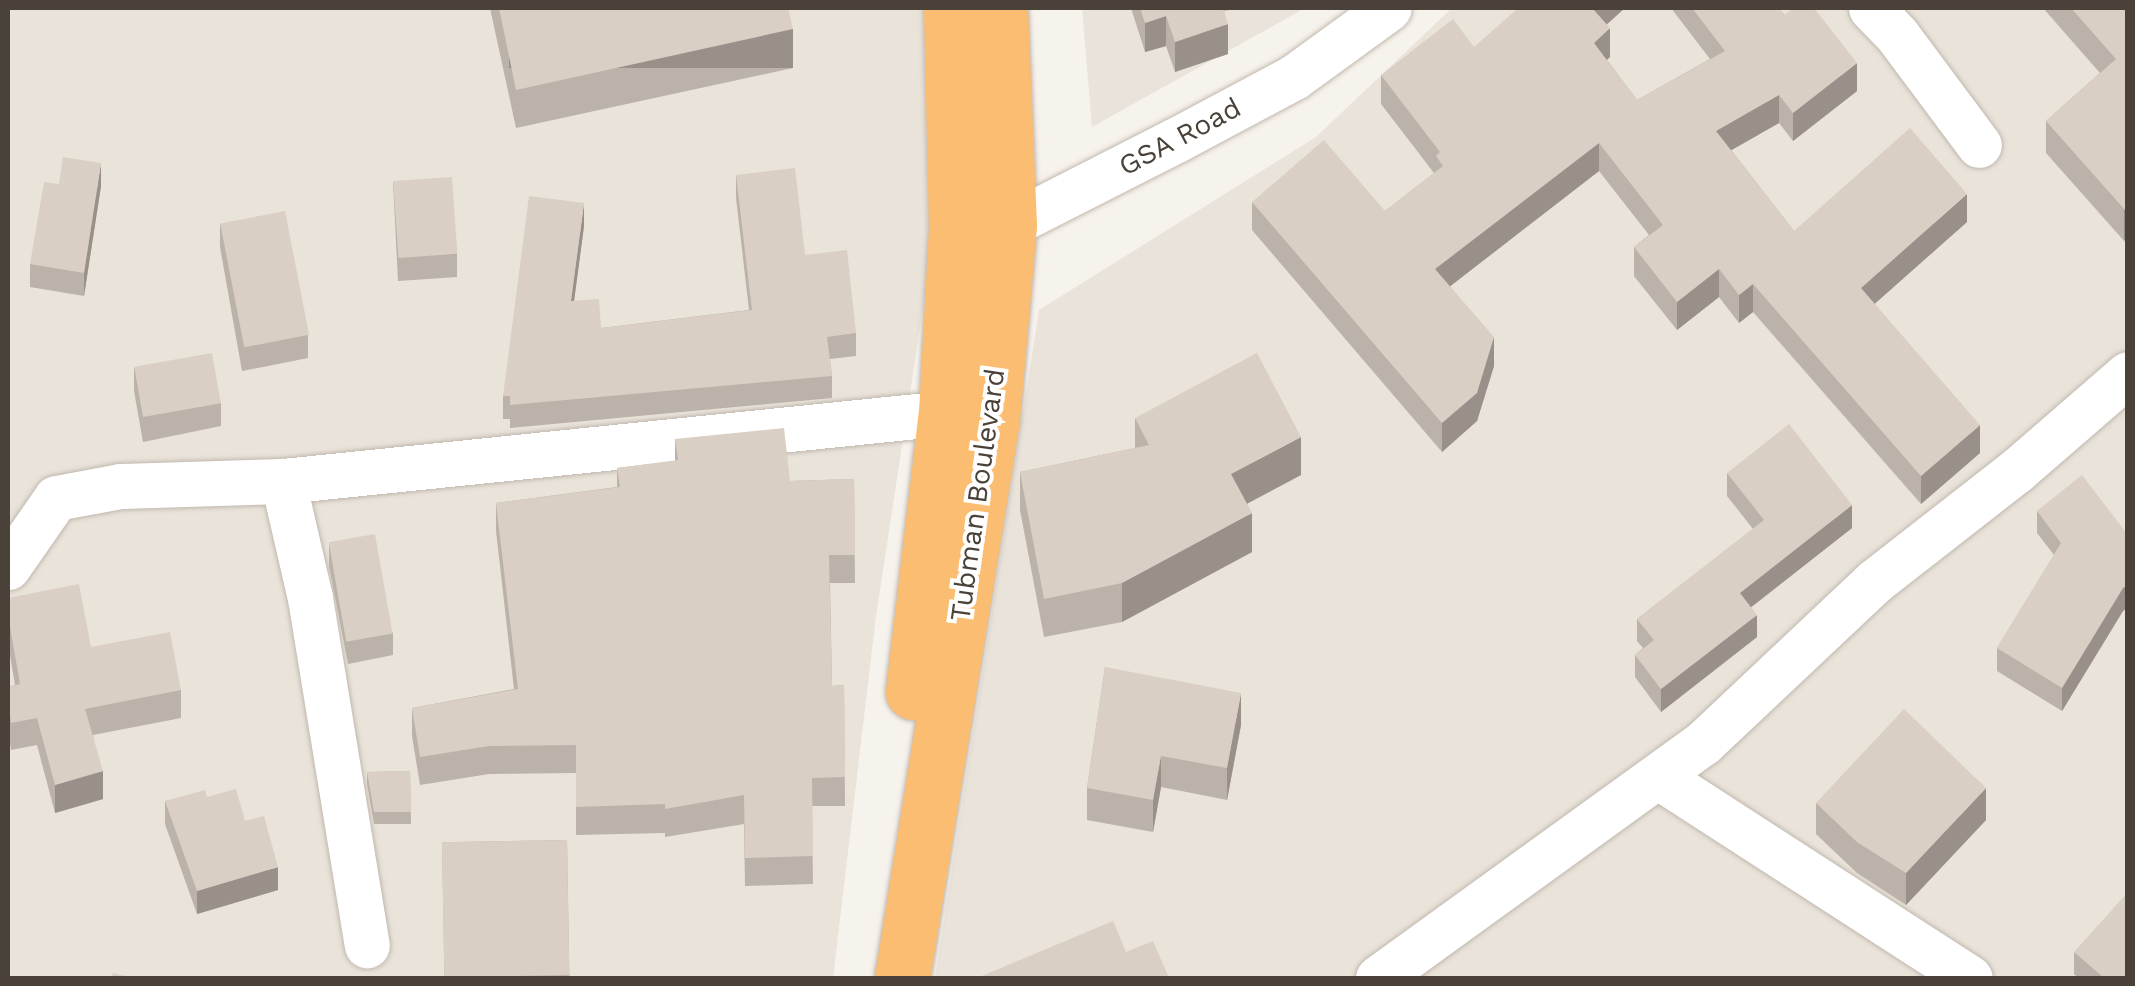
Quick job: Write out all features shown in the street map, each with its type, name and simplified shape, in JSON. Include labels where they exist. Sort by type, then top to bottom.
[{"type":"highway","name":"Tubman Boulevard","points":[[902,978],[992,418],[983,227],[950,8]]},
{"type":"highway","name":"Tubman Boulevard","points":[[864,978],[907,745],[946,413],[983,227],[1000,8]]},
{"type":"street","name":"GSA Road","points":[[983,227],[1294,76],[1388,8]]},
{"type":"street","points":[[1871,8],[1897,34],[1980,145]]},
{"type":"street","points":[[1378,978],[1703,743],[1875,581],[2016,471],[2128,374]]},
{"type":"street","points":[[8,567],[56,498],[120,486],[283,481],[946,413]]},
{"type":"street","points":[[283,481],[310,598],[367,946]]},
{"type":"street","points":[[1658,777],[1970,978]]},
{"type":"shaded area","points":[[8,8],[923,8],[928,275],[876,616],[833,978],[8,978]]},
{"type":"shaded area","points":[[1082,8],[1305,8],[1092,127]]},
{"type":"shaded area","points":[[1452,8],[2127,8],[2127,978],[935,978],[1039,310],[1316,137]]},
{"type":"building","points":[[499,8],[788,8],[793,29],[516,90]]},
{"type":"building","points":[[1140,8],[1223,8],[1228,24],[1175,42],[1166,16],[1145,23]]},
{"type":"building","points":[[1518,8],[1594,8],[1610,28],[1594,43],[1637,100],[1725,51],[1692,8],[1778,8],[1784,15],[1794,8],[1814,8],[1857,63],[1793,113],[1779,95],[1716,131],[1794,231],[1910,128],[1967,194],[1861,288],[1980,425],[1921,476],[1753,284],[1739,295],[1719,269],[1677,302],[1634,247],[1663,225],[1599,143],[1435,269],[1494,337],[1477,393],[1442,423],[1252,202],[1324,140],[1385,211],[1443,166],[1436,156],[1440,152],[1381,75],[1453,19],[1474,47]]},
{"type":"building","points":[[2071,8],[2128,8],[2125,210],[2046,121],[2116,59]]},
{"type":"building","points":[[63,157],[101,163],[84,273],[30,264],[44,182],[59,184]]},
{"type":"building","points":[[795,168],[805,255],[847,250],[856,333],[827,337],[832,376],[510,405],[510,396],[503,396],[529,196],[584,203],[571,301],[599,299],[601,328],[752,310],[736,175]]},
{"type":"building","points":[[452,177],[457,254],[399,258],[393,181]]},
{"type":"building","points":[[285,211],[309,335],[244,347],[220,224]]},
{"type":"building","points":[[212,353],[221,403],[143,417],[134,367]]},
{"type":"building","points":[[1257,353],[1301,437],[1231,474],[1252,513],[1122,583],[1044,599],[1020,472],[1149,445],[1135,418]]},
{"type":"building","points":[[1789,424],[1852,505],[1740,593],[1757,615],[1661,689],[1635,655],[1654,640],[1637,619],[1764,520],[1727,473]]},
{"type":"building","points":[[784,428],[790,481],[854,479],[855,555],[829,555],[832,686],[844,685],[845,777],[812,778],[813,856],[745,858],[744,795],[665,809],[665,804],[576,807],[576,745],[489,746],[420,757],[412,708],[518,689],[496,503],[620,487],[617,468],[678,460],[675,439]]},
{"type":"building","points":[[2082,475],[2128,535],[2128,584],[2062,688],[1997,648],[2061,543],[2037,511]]},
{"type":"building","points":[[375,534],[393,633],[346,642],[329,542]]},
{"type":"building","points":[[79,584],[91,647],[170,632],[181,690],[85,709],[103,771],[55,785],[37,718],[11,723],[8,687],[20,684],[8,598]]},
{"type":"building","points":[[1105,667],[1241,693],[1227,768],[1161,756],[1153,800],[1087,788]]},
{"type":"building","points":[[1904,709],[1986,788],[1906,873],[1857,842],[1816,803]]},
{"type":"building","points":[[410,771],[411,812],[374,812],[367,772]]},
{"type":"building","points":[[236,789],[245,821],[264,816],[278,867],[197,891],[165,801],[205,790],[207,797]]},
{"type":"building","points":[[567,840],[569,975],[444,977],[442,842]]},
{"type":"building","points":[[2128,892],[2128,978],[2104,978],[2074,952]]},
{"type":"building","points":[[1113,921],[1126,952],[1153,941],[1169,978],[977,978]]}]
